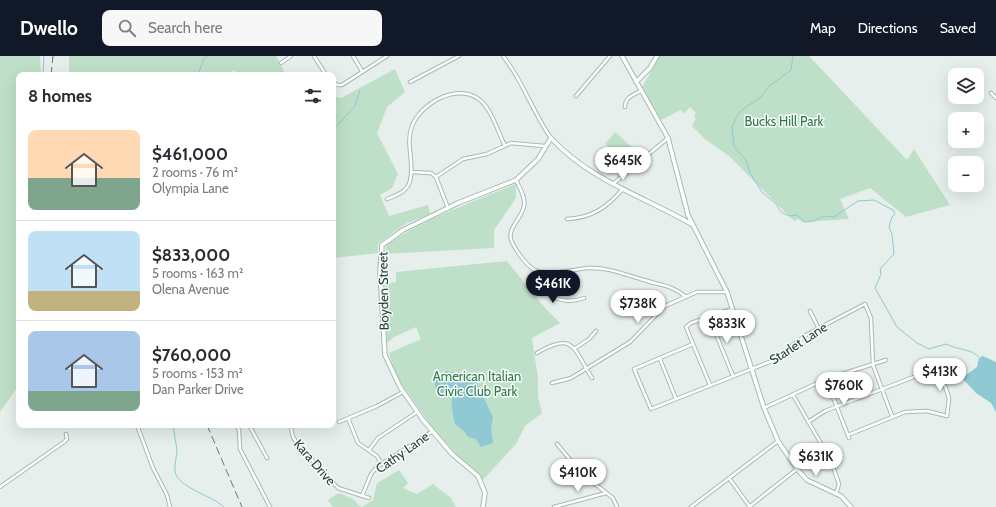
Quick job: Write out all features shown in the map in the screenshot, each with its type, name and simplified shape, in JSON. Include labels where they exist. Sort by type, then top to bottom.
[{"type":"street","points":[[281,63],[291,56]]},
{"type":"street","points":[[314,56],[323,72]]},
{"type":"street","points":[[352,56],[362,71]]},
{"type":"street","points":[[336,84],[342,85],[387,56]]},
{"type":"street","points":[[410,82],[459,56]]},
{"type":"street","points":[[503,56],[522,82],[550,138],[563,151],[622,190],[673,212],[693,225]]},
{"type":"street","points":[[576,96],[610,56]]},
{"type":"street","points":[[622,56],[668,138],[688,215],[727,292],[751,370],[778,442],[797,470],[808,481],[846,500],[851,507]]},
{"type":"street","points":[[636,82],[650,68],[657,56]]},
{"type":"street","points":[[625,107],[628,98],[641,92]]},
{"type":"street","points":[[388,199],[406,189],[410,181],[411,172],[409,138],[412,126],[428,106],[450,94],[460,93],[472,95],[480,100],[486,108],[505,146]]},
{"type":"street","points":[[991,93],[996,98]]},
{"type":"street","name":"Boyden Street","points":[[483,507],[485,493],[478,476],[457,458],[417,412],[404,392],[387,358],[384,349],[380,251],[382,245],[403,230],[449,208],[516,180],[538,159],[544,146],[550,138]]},
{"type":"street","points":[[613,184],[668,138]]},
{"type":"street","points":[[436,177],[463,159],[487,154],[505,146],[516,143],[544,146]]},
{"type":"street","points":[[411,172],[431,172],[436,177],[449,208]]},
{"type":"street","points":[[516,180],[522,193],[524,206],[511,230],[511,239],[515,247],[533,269],[547,272],[589,268],[604,269],[665,284],[686,297]]},
{"type":"street","points":[[567,219],[586,216],[600,211],[622,190]]},
{"type":"street","points":[[547,272],[550,292],[559,300],[577,301],[584,298]]},
{"type":"street","points":[[552,383],[570,378],[630,342],[660,310],[686,297],[708,291],[727,292]]},
{"type":"street","name":"Starlet Lane","points":[[660,359],[634,369],[651,409],[772,361],[818,327],[865,304],[871,318],[873,365]]},
{"type":"street","points":[[710,385],[686,328],[691,323],[732,309]]},
{"type":"street","points":[[810,311],[818,327]]},
{"type":"street","points":[[709,317],[732,376]]},
{"type":"street","points":[[574,348],[589,339],[596,331]]},
{"type":"street","points":[[537,353],[552,344],[560,342],[569,343],[574,348],[592,378]]},
{"type":"street","points":[[676,399],[660,359],[693,344]]},
{"type":"street","points":[[764,408],[826,380],[886,360]]},
{"type":"street","points":[[873,365],[892,416]]},
{"type":"street","points":[[808,422],[837,407],[945,365]]},
{"type":"street","points":[[826,380],[848,436],[892,416],[915,411],[927,411],[948,416],[949,398],[939,368]]},
{"type":"street","points":[[339,422],[377,406],[404,392]]},
{"type":"street","points":[[793,395],[831,461],[839,484],[836,494]]},
{"type":"street","points":[[369,450],[378,438],[417,412]]},
{"type":"street","points":[[348,418],[358,443],[377,456],[382,464]]},
{"type":"street","points":[[138,428],[153,468],[167,495],[170,507]]},
{"type":"street","points":[[238,428],[240,449],[270,507]]},
{"type":"street","points":[[251,428],[267,458]]},
{"type":"street","name":"Kara Drive","points":[[291,428],[293,437],[298,445],[338,488],[369,498]]},
{"type":"street","name":"Cathy Lane","points":[[362,496],[371,474],[382,464],[433,431]]},
{"type":"street","points":[[0,487],[64,442],[67,438],[66,434]]},
{"type":"street","points":[[692,507],[778,442]]},
{"type":"street","points":[[557,444],[582,474],[613,498],[617,507]]},
{"type":"street","points":[[729,478],[749,507],[797,470]]},
{"type":"street","points":[[554,507],[606,493]]},
{"type":"green space","points":[[0,56],[40,56],[41,72],[16,72],[16,389],[0,412]]},
{"type":"green space","points":[[69,56],[276,56],[284,72],[236,72],[234,70],[231,72],[69,72]]},
{"type":"green space","name":"Bucks Hill Park","points":[[660,56],[809,56],[907,160],[914,149],[950,205],[906,217],[870,188],[840,199],[849,219],[802,222],[798,219],[794,221],[729,156],[706,140],[692,126],[696,118],[694,116],[696,113],[690,107],[684,114],[681,110],[661,120],[642,87]]},
{"type":"green space","points":[[395,69],[405,92],[387,107],[377,133],[398,174],[392,188],[380,195],[389,216],[428,205],[430,214],[405,224],[378,244],[378,253],[336,258],[336,97],[341,98]]},
{"type":"green space","points":[[615,132],[643,157],[631,168],[605,144]]},
{"type":"green space","points":[[516,184],[516,198],[494,230],[494,248],[385,254],[386,245],[401,235],[450,211]]},
{"type":"green space","name":"American Italian Civic Club Park","points":[[507,261],[545,308],[560,323],[532,338],[538,378],[538,397],[542,413],[525,426],[516,444],[483,480],[474,469],[458,456],[433,428],[396,376],[389,353],[421,339],[416,327],[394,337],[387,343],[383,284],[396,282],[396,272]]},
{"type":"green space","points":[[399,470],[408,483],[403,488],[417,494],[433,484],[451,498],[456,507],[362,507],[373,500],[377,483]]},
{"type":"green space","points":[[339,493],[353,499],[361,507],[333,507],[328,500]]},
{"type":"water","points":[[983,356],[996,362],[996,412],[991,403],[976,393],[962,378],[977,367],[979,358]]},
{"type":"water","points":[[447,371],[475,379],[493,417],[491,429],[493,443],[481,447],[476,439],[468,437],[464,431],[455,424],[452,397],[440,392],[436,388],[434,381],[439,375]]},
{"type":"waterway","points":[[43,72],[44,56]]},
{"type":"waterway","points":[[199,72],[204,58],[207,56]]},
{"type":"waterway","points":[[793,56],[791,70],[768,87],[761,97],[742,110],[737,116],[732,127],[734,146],[747,162],[750,173],[762,192],[776,204],[781,212],[789,216],[797,215],[805,222],[813,221],[823,216],[834,217],[858,201],[874,200],[893,210],[895,214],[892,217],[889,227],[892,234],[894,254],[880,269],[881,274],[875,288],[897,327],[917,343],[929,349],[946,344],[973,352],[979,357]]},
{"type":"waterway","points":[[336,127],[355,106],[360,90]]},
{"type":"waterway","points":[[173,428],[177,450],[175,472],[178,478],[189,487],[224,507]]},
{"type":"railway","points":[[51,72],[53,56]]},
{"type":"railway","points":[[208,428],[242,507]]}]
